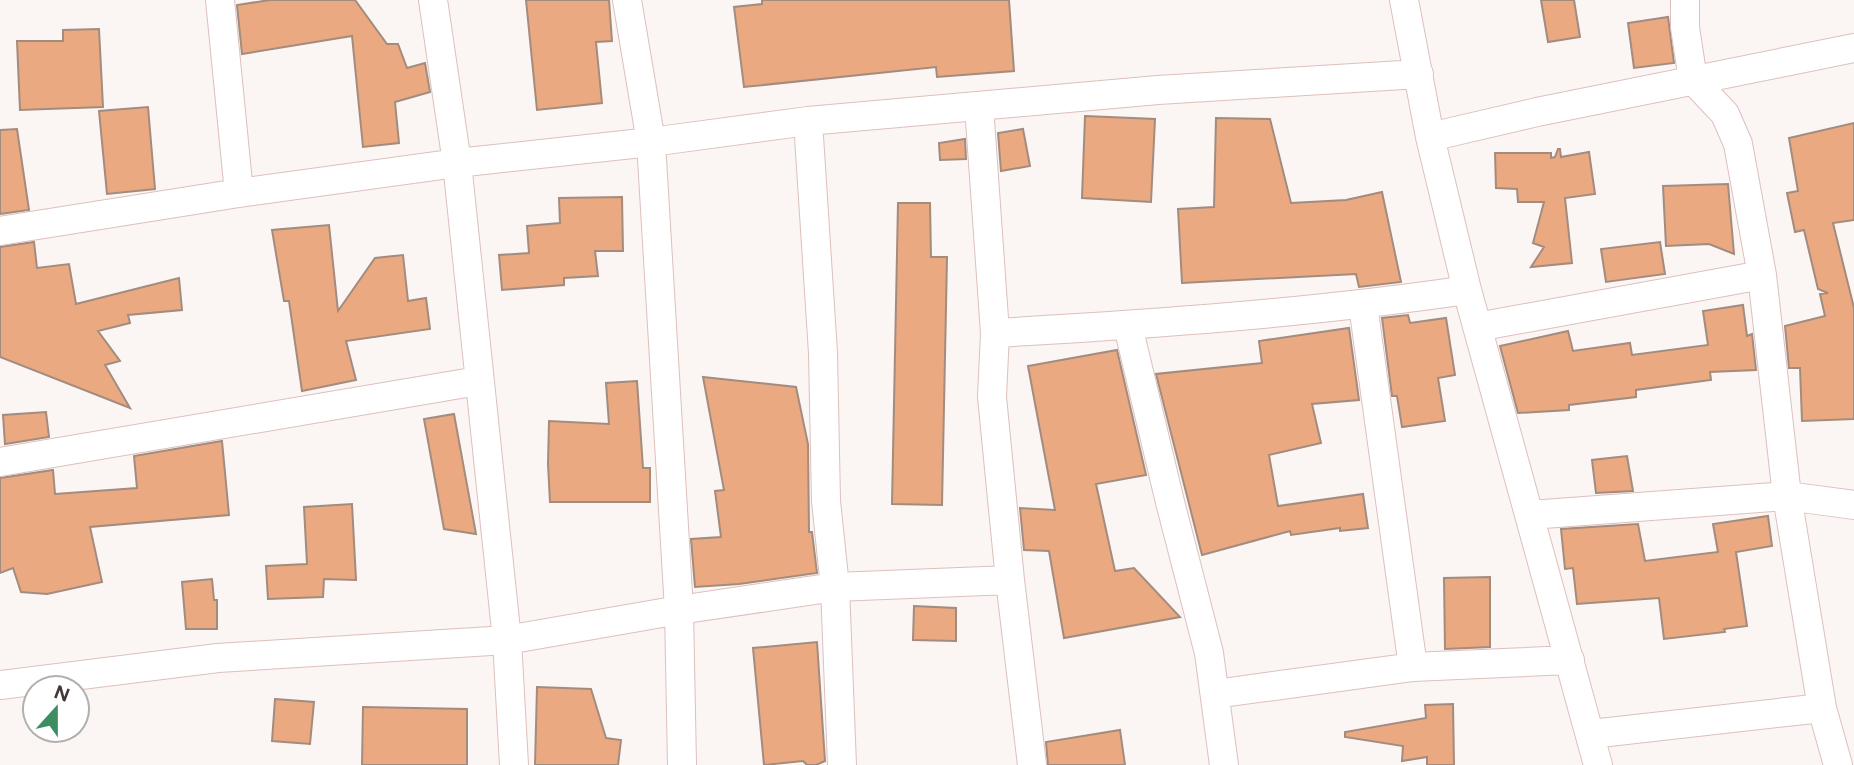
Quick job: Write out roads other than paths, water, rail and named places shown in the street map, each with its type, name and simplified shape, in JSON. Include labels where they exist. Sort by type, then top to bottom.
[{"type":"street","points":[[220,0],[239,193]]},
{"type":"street","points":[[433,0],[457,163],[507,640],[514,765]]},
{"type":"street","points":[[627,0],[651,142],[679,610],[682,765]]},
{"type":"street","points":[[1404,0],[1430,137],[1466,290],[1598,765]]},
{"type":"street","points":[[1685,0],[1685,27],[1693,80],[1725,114],[1738,144],[1762,275],[1787,496],[1822,708],[1842,751]]},
{"type":"street","points":[[1430,137],[1537,112],[1854,48]]},
{"type":"street","points":[[0,231],[239,193],[457,163],[651,142],[808,121],[1158,90],[1419,74]]},
{"type":"street","points":[[979,106],[995,333],[992,397],[1032,765]]},
{"type":"street","points":[[808,121],[823,353],[826,501],[835,587],[842,765]]},
{"type":"street","points":[[1477,327],[1762,275]]},
{"type":"street","points":[[995,333],[1128,326],[1363,305],[1466,290]]},
{"type":"street","points":[[1363,305],[1413,667]]},
{"type":"street","points":[[1128,326],[1209,653],[1224,765]]},
{"type":"street","points":[[0,462],[478,381]]},
{"type":"street","points":[[1530,515],[1787,496],[1854,505]]},
{"type":"street","points":[[0,685],[218,658],[507,640],[679,610],[835,587],[1010,580]]},
{"type":"street","points":[[1215,694],[1413,667],[1570,660]]},
{"type":"street","points":[[1591,734],[1822,708]]}]
